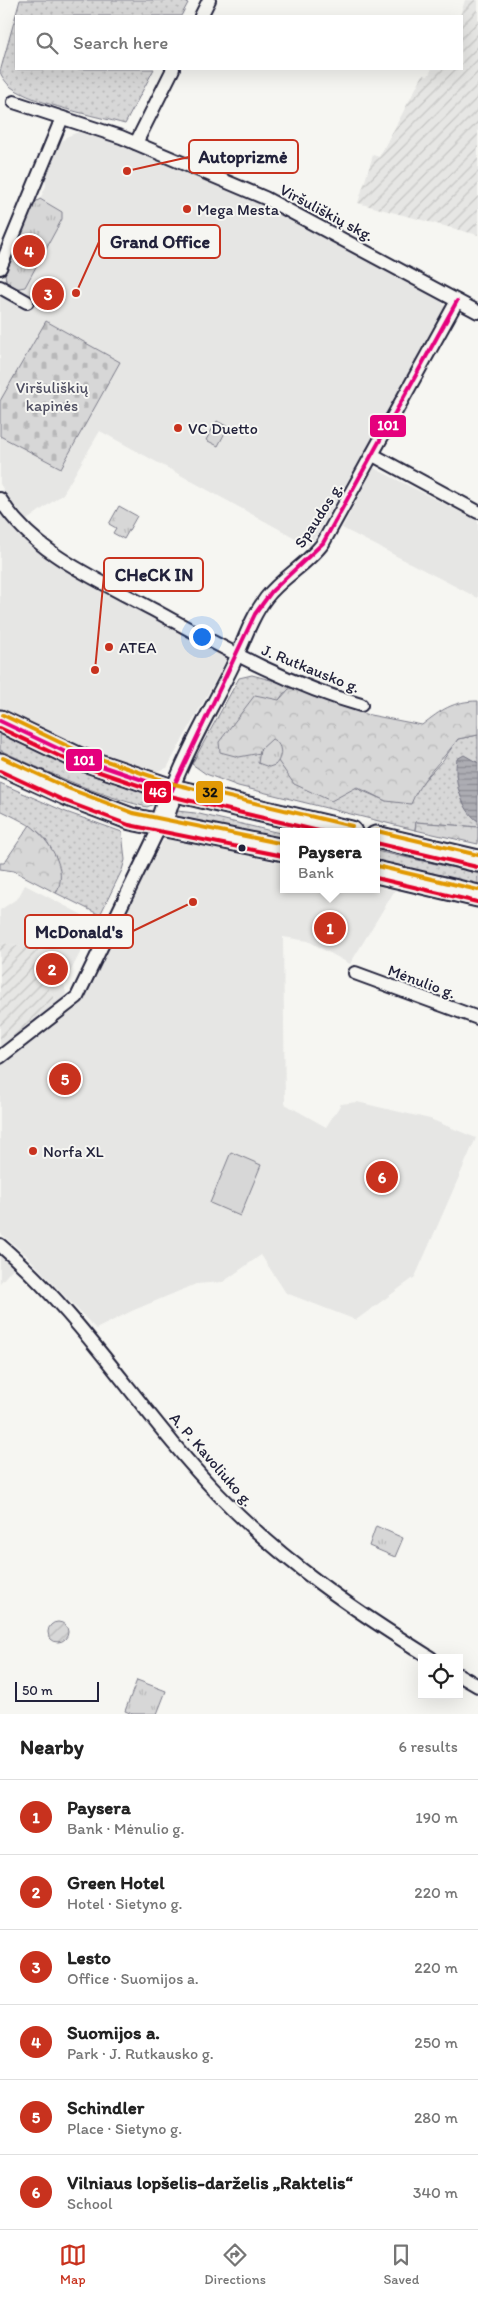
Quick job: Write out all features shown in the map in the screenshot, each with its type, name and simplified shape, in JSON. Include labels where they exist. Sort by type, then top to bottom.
[{"type":"main road","points":[[0,721],[78,758],[172,790],[335,828]]},
{"type":"main road","points":[[0,764],[113,813],[160,826],[280,849]]},
{"type":"main road","points":[[160,826],[172,790]]},
{"type":"main road","points":[[380,838],[478,861]]},
{"type":"main road","points":[[380,873],[478,896]]},
{"type":"street","points":[[202,15],[209,0]]},
{"type":"street","points":[[136,143],[172,70]]},
{"type":"street","name":"Viršuliškių skg.","points":[[14,102],[136,143],[295,212],[478,312]]},
{"type":"street","points":[[0,268],[62,118]]},
{"type":"street","points":[[0,287],[27,302]]},
{"type":"street","name":"Spaudos g.","points":[[172,790],[181,766],[237,655],[239,646],[264,600],[315,554],[373,455],[457,301]]},
{"type":"street","points":[[373,455],[478,512]]},
{"type":"street","name":"J. Rutkausko g.","points":[[0,499],[29,534],[54,554],[237,655],[302,686],[361,705]]},
{"type":"street","points":[[0,1057],[77,997],[160,826]]},
{"type":"street","name":"Mėnulio g.","points":[[355,973],[478,1018]]},
{"type":"street","name":"A. P. Kavoliuko g.","points":[[0,1245],[59,1303],[93,1341],[218,1494],[271,1546],[309,1577],[425,1654]]},
{"type":"street","points":[[463,1677],[478,1686]]},
{"type":"shaded area","points":[[465,0],[478,0],[478,235],[358,203],[373,155],[379,157],[423,75],[428,76],[431,70],[463,70],[463,15],[460,15]]},
{"type":"shaded area","points":[[78,132],[132,148],[244,195],[307,226],[440,300],[445,306],[443,316],[310,546],[100,431],[63,494],[27,520],[10,500],[0,484],[0,297],[7,299],[62,219],[45,201],[40,199],[46,186],[45,177],[60,143],[66,137]]},
{"type":"shaded area","points":[[374,468],[478,521],[478,598],[342,528]]},
{"type":"shaded area","points":[[0,506],[19,530],[226,658],[167,768],[150,773],[65,740],[0,709]]},
{"type":"shaded area","points":[[464,755],[478,763],[478,821],[472,816],[463,802],[457,784],[457,759]]},
{"type":"shaded area","points":[[169,838],[280,863],[280,893],[380,893],[380,887],[395,890],[350,964],[308,941],[283,937],[285,1104],[326,1127],[341,1104],[357,1102],[430,1119],[476,1138],[415,1277],[356,1320],[286,1293],[261,1255],[223,1282],[196,1284],[134,1310],[96,1329],[25,1254],[0,1233],[0,1062],[71,1011],[80,1000],[162,842]]},
{"type":"shaded area","points":[[25,885],[96,922],[64,984],[66,993],[59,1004],[48,987],[37,947],[0,943],[0,910],[18,898]]},
{"type":"shaded area","points":[[0,943],[37,947],[48,987],[59,1004],[0,1050]]},
{"type":"shaded area","points":[[0,1253],[15,1266],[0,1283]]},
{"type":"green space","points":[[20,0],[181,0],[188,3],[182,15],[16,15]]},
{"type":"green space","points":[[15,18],[15,70],[153,70],[125,124],[34,99],[11,87],[0,72]]},
{"type":"green space","points":[[40,199],[62,212],[62,219],[25,287],[14,289],[6,283],[5,273],[34,203]]},
{"type":"green space","name":"Viršuliškių kapinės","points":[[46,321],[120,362],[61,468],[0,436],[0,401]]},
{"type":"green space","points":[[217,421],[228,427],[218,446],[206,440]]},
{"type":"green space","points":[[119,506],[137,516],[124,539],[113,533],[116,528],[109,524]]},
{"type":"green space","points":[[252,675],[297,687],[284,693],[279,700],[271,751],[386,801],[417,788],[443,760],[458,739],[478,735],[478,763],[476,761],[456,774],[463,802],[478,821],[478,827],[416,822],[415,830],[238,786],[206,774],[192,764],[239,678]]},
{"type":"green space","points":[[297,687],[365,714],[422,725],[448,707],[469,701],[478,701],[478,735],[458,739],[420,786],[411,804],[386,801],[357,787],[331,801],[294,784],[271,751],[239,757],[220,752],[219,742],[255,695],[279,700],[289,689]]},
{"type":"green space","points":[[0,730],[151,793],[154,804],[147,807],[109,796],[54,775],[0,750]]},
{"type":"green space","points":[[272,739],[276,741],[281,751],[278,762],[269,767],[258,763],[260,750]]},
{"type":"green space","points":[[0,783],[66,812],[122,832],[125,860],[100,915],[56,893],[58,890],[56,872],[50,847],[45,838],[28,824],[0,810]]},
{"type":"green space","points":[[177,811],[195,813],[280,833],[280,842],[174,818]]},
{"type":"green space","points":[[416,822],[478,827],[478,844],[415,830]]},
{"type":"green space","points":[[30,825],[50,846],[59,865],[60,884],[56,893],[14,871],[0,869],[0,863],[4,863]]},
{"type":"green space","points":[[380,852],[478,873],[478,887],[380,865]]},
{"type":"green space","points":[[231,1152],[261,1165],[240,1216],[210,1203]]},
{"type":"green space","points":[[376,1526],[403,1538],[395,1557],[369,1546]]},
{"type":"green space","points":[[58,1622],[65,1625],[68,1632],[65,1639],[58,1642],[51,1639],[48,1632],[51,1625]]},
{"type":"green space","points":[[137,1680],[166,1691],[157,1714],[132,1714],[125,1711]]},
{"type":"transit line","name":"101","points":[[172,790],[255,614],[272,591],[323,543],[457,301]]},
{"type":"transit line","name":"32","points":[[3,715],[80,752],[174,784],[352,826]]},
{"type":"transit line","name":"101","points":[[0,721],[78,758],[172,790]]},
{"type":"transit line","name":"4G","points":[[0,728],[76,764],[170,796],[306,828]]},
{"type":"transit line","name":"32","points":[[3,758],[70,789],[133,813],[280,843]]},
{"type":"transit line","name":"4G","points":[[0,771],[65,801],[129,825],[280,855]]},
{"type":"transit line","name":"32","points":[[380,832],[478,855]]},
{"type":"transit line","name":"4G","points":[[380,844],[477,867]]},
{"type":"transit line","name":"32","points":[[380,867],[478,890]]},
{"type":"transit line","name":"4G","points":[[380,879],[477,902]]},
{"type":"place","name":"Autoprizmė","points":[[127,171]]},
{"type":"place","name":"Mega Mesta","points":[[187,209]]},
{"type":"place","name":"Suomijos a.","points":[[29,251]]},
{"type":"place","name":"Grand Office","points":[[76,293]]},
{"type":"place","name":"Lesto","points":[[48,294]]},
{"type":"place","name":"VC Duetto","points":[[178,428]]},
{"type":"place","name":"ATEA","points":[[109,647]]},
{"type":"place","name":"CHeCK IN","points":[[95,670]]},
{"type":"place","name":"McDonald's","points":[[193,902]]},
{"type":"place","name":"Paysera","points":[[330,928]]},
{"type":"place","name":"Green Hotel","points":[[52,969]]},
{"type":"place","name":"Schindler","points":[[65,1079]]},
{"type":"place","name":"Norfa XL","points":[[33,1151]]},
{"type":"place","name":"Vilniaus lopšelis-darželis „Raktelis“","points":[[382,1177]]}]
